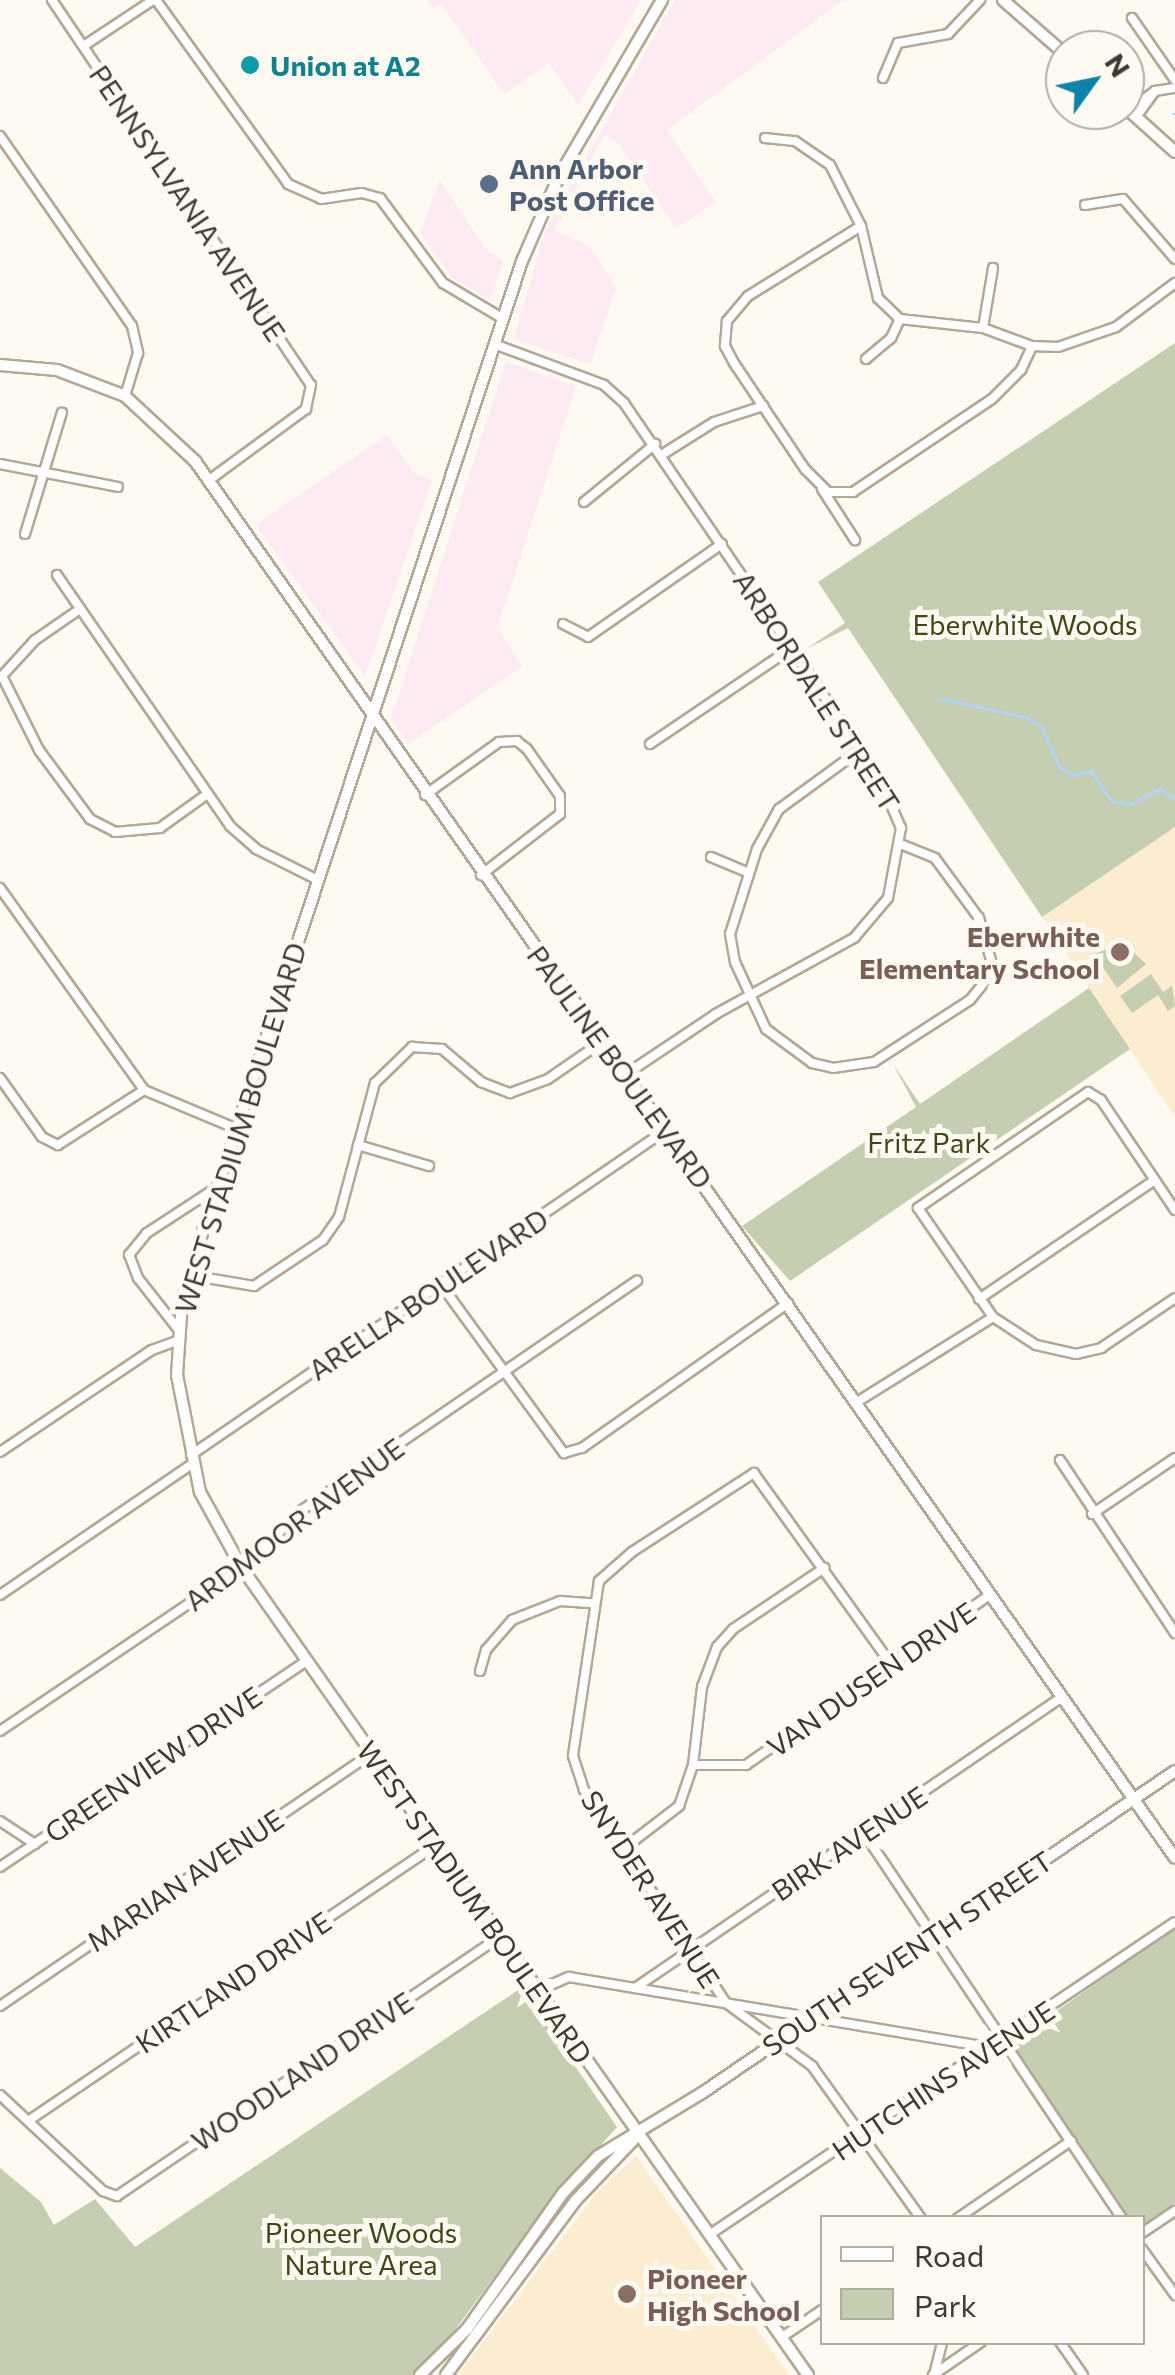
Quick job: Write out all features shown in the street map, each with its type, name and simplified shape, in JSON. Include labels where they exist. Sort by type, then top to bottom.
[{"type":"street","name":"PENNSYLVANIA AVENUE","points":[[52,0],[86,44],[90,61],[307,378],[312,394],[306,409],[208,481]]},
{"type":"street","points":[[86,44],[154,0],[288,184],[322,199],[372,194],[386,202],[452,292],[502,318]]},
{"type":"street","name":"WEST STADIUM BOULEVARD","points":[[662,0],[547,202],[502,318],[188,1274],[178,1335],[190,1460],[212,1518],[242,1568],[808,2375]]},
{"type":"street","points":[[884,78],[898,44],[948,34],[980,0]]},
{"type":"street","points":[[1004,0],[1045,36]]},
{"type":"street","points":[[1132,18],[1175,80]]},
{"type":"street","points":[[1145,99],[1155,91],[1175,88]]},
{"type":"street","points":[[1145,125],[1175,152]]},
{"type":"street","points":[[0,136],[132,326],[138,353],[125,396]]},
{"type":"street","points":[[765,138],[794,140],[830,165],[861,226],[878,298],[900,319],[983,328],[1032,346],[1090,340],[1175,283]]},
{"type":"street","points":[[1085,205],[1122,199],[1175,259]]},
{"type":"street","points":[[854,540],[725,346],[726,321],[748,296],[861,226]]},
{"type":"street","points":[[983,328],[993,268]]},
{"type":"street","points":[[866,359],[891,338],[900,319]]},
{"type":"street","name":"ARBORDALE STREET","points":[[494,344],[589,378],[624,402],[792,648],[897,811],[903,845],[888,898],[871,921],[817,964],[751,995],[628,1073]]},
{"type":"street","points":[[821,487],[840,496],[853,492],[1007,388],[1032,346]]},
{"type":"street","name":"PAULINE BOULEVARD","points":[[0,365],[56,370],[125,396],[171,434],[208,481],[424,795],[628,1073],[1175,1858]]},
{"type":"street","points":[[662,454],[714,422],[763,406]]},
{"type":"street","points":[[26,534],[62,412]]},
{"type":"street","points":[[584,502],[655,444]]},
{"type":"street","points":[[0,464],[118,487]]},
{"type":"street","points":[[563,624],[588,637],[722,544]]},
{"type":"street","points":[[57,576],[206,796],[256,849],[316,879]]},
{"type":"street","points":[[80,608],[35,640],[2,676],[39,750],[90,819],[115,832],[160,828],[206,796]]},
{"type":"street","points":[[650,744],[792,648]]},
{"type":"street","points":[[424,795],[499,742],[517,741],[527,750],[560,796],[560,814],[481,874]]},
{"type":"street","points":[[860,750],[779,809],[749,873],[730,934],[751,995],[772,1037],[833,1068],[874,1062],[981,990],[991,960],[979,918],[935,858],[903,845]]},
{"type":"street","points":[[710,857],[749,873]]},
{"type":"street","points":[[0,888],[144,1090],[235,1128]]},
{"type":"street","points":[[188,1274],[254,1286],[323,1240],[339,1217],[375,1083],[412,1048],[442,1049],[481,1082],[510,1093],[548,1079],[603,1042]]},
{"type":"street","points":[[0,1078],[42,1137],[58,1145],[144,1090]]},
{"type":"street","points":[[1175,1210],[1100,1100],[1081,1092],[918,1208],[992,1317],[1016,1336],[1076,1354],[1113,1341],[1175,1298]]},
{"type":"street","name":"ARELLA BOULEVARD","points":[[0,1595],[666,1130]]},
{"type":"street","points":[[358,1145],[429,1166]]},
{"type":"street","points":[[980,1298],[1156,1180]]},
{"type":"street","points":[[0,1452],[178,1335],[138,1278],[129,1255],[147,1233],[216,1188]]},
{"type":"street","name":"ARDMOOR AVENUE","points":[[0,1731],[242,1568],[302,1510],[637,1281]]},
{"type":"street","points":[[442,1286],[559,1450],[582,1448],[788,1304]]},
{"type":"street","points":[[857,1402],[992,1317]]},
{"type":"street","points":[[1092,1514],[1175,1458]]},
{"type":"street","points":[[1060,1460],[1092,1514],[1175,1632]]},
{"type":"street","points":[[480,1671],[486,1650],[512,1620],[560,1601],[592,1603],[610,1568],[754,1473],[891,1664]]},
{"type":"street","points":[[623,1849],[678,1806],[693,1765],[702,1687],[717,1647],[733,1629],[824,1568]]},
{"type":"street","name":"VAN DUSEN DRIVE","points":[[693,1765],[746,1765],[990,1595]]},
{"type":"street","name":"SNYDER AVENUE","points":[[592,1603],[573,1756],[584,1790],[726,2002],[812,2066],[919,2215]]},
{"type":"street","name":"GREENVIEW DRIVE","points":[[0,1868],[306,1661]]},
{"type":"street","name":"BIRK AVENUE","points":[[635,1988],[1062,1697]]},
{"type":"street","name":"MARIAN AVENUE","points":[[0,2006],[371,1754]]},
{"type":"street","name":"SOUTH SEVENTH STREET","points":[[420,2375],[467,2329],[581,2171],[613,2145],[639,2134],[1175,1771]]},
{"type":"street","points":[[0,1820],[35,1844]]},
{"type":"street","points":[[864,1833],[1120,2215]]},
{"type":"street","name":"KIRTLAND DRIVE","points":[[31,2119],[435,1844]]},
{"type":"street","name":"HUTCHINS AVENUE","points":[[710,2236],[1175,1922]]},
{"type":"street","name":"WOODLAND DRIVE","points":[[31,2119],[103,2192],[125,2192],[500,1937]]},
{"type":"street","points":[[538,1991],[569,1977],[992,2048]]},
{"type":"street","points":[[0,2094],[31,2119]]},
{"type":"street","name":"SOUTH SEVENTH STREET","points":[[446,2375],[576,2202],[639,2134]]},
{"type":"street","points":[[962,2215],[1071,2141]]},
{"type":"street","points":[[1145,2231],[1175,2211]]},
{"type":"street","points":[[1145,2253],[1175,2295]]},
{"type":"street","points":[[782,2338],[820,2311]]},
{"type":"street","points":[[933,2375],[941,2345]]},
{"type":"street","points":[[933,2375],[977,2345]]},
{"type":"street","points":[[1062,2345],[1083,2375]]},
{"type":"shaded area","points":[[427,0],[641,0],[578,105],[549,63],[504,94],[441,3],[433,8]]},
{"type":"shaded area","points":[[675,0],[843,0],[667,130],[715,202],[676,228],[617,142],[605,134],[554,230],[589,246],[616,288],[590,364],[514,339],[545,231]]},
{"type":"shaded area","points":[[440,181],[486,249],[503,262],[490,300],[453,278],[420,233]]},
{"type":"shaded area","points":[[506,362],[576,386],[497,628],[522,666],[408,744],[391,719]]},
{"type":"shaded area","points":[[387,435],[414,473],[432,480],[365,676],[256,525]]},
{"type":"shaded area","name":"Eberwhite Elementary School","points":[[1175,827],[1175,1117],[1042,917]]},
{"type":"shaded area","name":"Pioneer High School","points":[[636,2156],[789,2375],[458,2375],[598,2191]]},
{"type":"green space","name":"Eberwhite Woods","points":[[1175,343],[1175,827],[1042,917],[848,628],[806,649],[845,623],[818,582]]},
{"type":"green space","points":[[1124,943],[1146,964],[1117,988],[1094,954]]},
{"type":"green space","points":[[1151,974],[1163,992],[1172,986],[1175,1006],[1168,1011],[1158,995],[1132,1013],[1120,996]]},
{"type":"green space","name":"Fritz Park","points":[[1089,988],[1130,1049],[790,1281],[742,1226],[916,1107],[893,1064],[920,1104]]},
{"type":"green space","points":[[1175,1928],[1175,2203],[1145,2224],[1145,2215],[1126,2215],[1011,2043]]},
{"type":"green space","name":"Pioneer Woods Nature Area","points":[[521,1988],[617,2127],[546,2207],[443,2346],[412,2375],[0,2375],[0,2168],[41,2202],[54,2225],[95,2199],[135,2247]]},
{"type":"waterway","points":[[939,698],[1025,717],[1042,727],[1060,767],[1072,775],[1091,771],[1112,801],[1130,804],[1160,789],[1175,798]]},
{"type":"place","name":"Union at A2","points":[[250,65]]},
{"type":"place","name":"Ann Arbor Post Office","points":[[489,184]]},
{"type":"place","name":"Eberwhite Elementary School","points":[[1120,952]]},
{"type":"place","name":"Pioneer High School","points":[[627,2294]]}]
